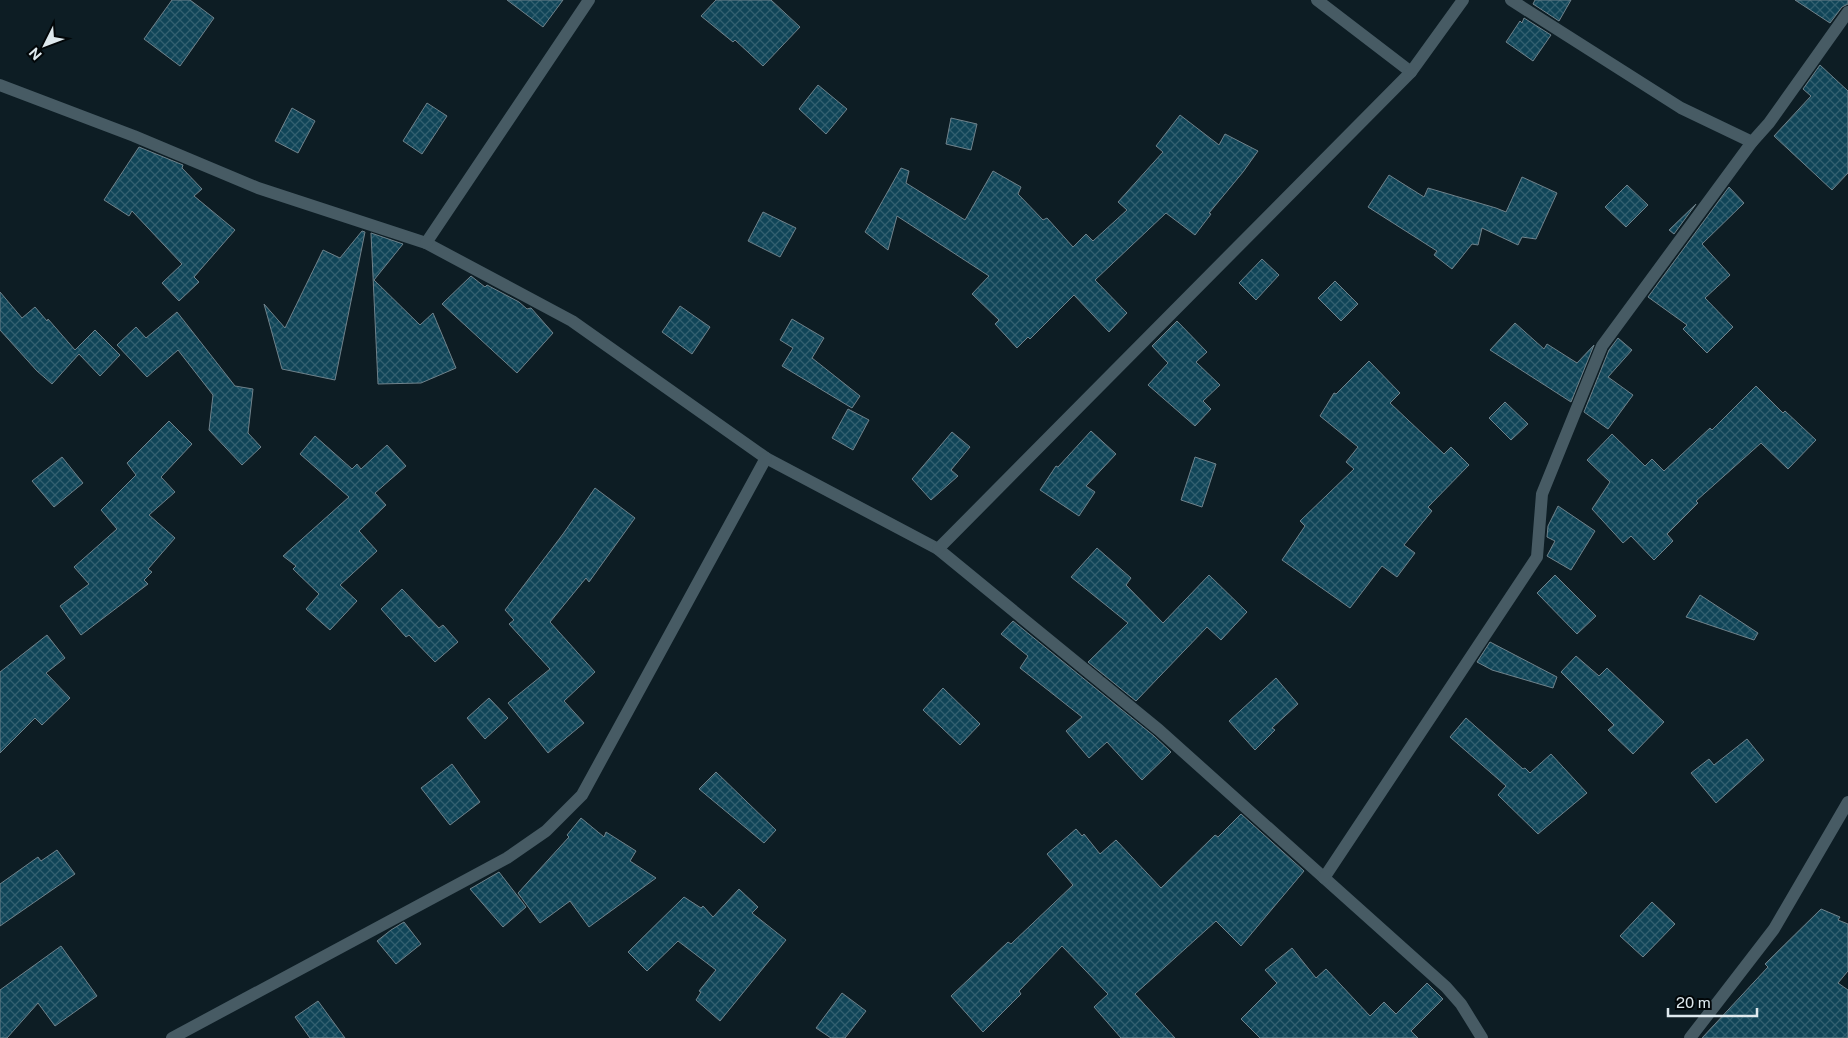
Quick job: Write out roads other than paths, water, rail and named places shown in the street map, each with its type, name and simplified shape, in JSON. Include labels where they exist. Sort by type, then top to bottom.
[{"type":"street","points":[[426,243],[588,0]]},
{"type":"street","points":[[1318,0],[1411,72]]},
{"type":"street","points":[[938,549],[1411,72],[1463,0]]},
{"type":"street","points":[[1511,0],[1681,108],[1752,142]]},
{"type":"street","points":[[1324,878],[1537,557],[1542,494],[1602,346],[1752,142],[1769,123],[1848,12]]},
{"type":"street","points":[[0,85],[134,136],[258,188],[426,243],[572,321],[766,458],[938,549],[1159,730],[1446,987],[1461,1004],[1482,1038]]},
{"type":"street","points":[[172,1038],[507,858],[546,831],[582,795],[766,458]]},
{"type":"street","points":[[1690,1038],[1774,929],[1848,802]]}]
